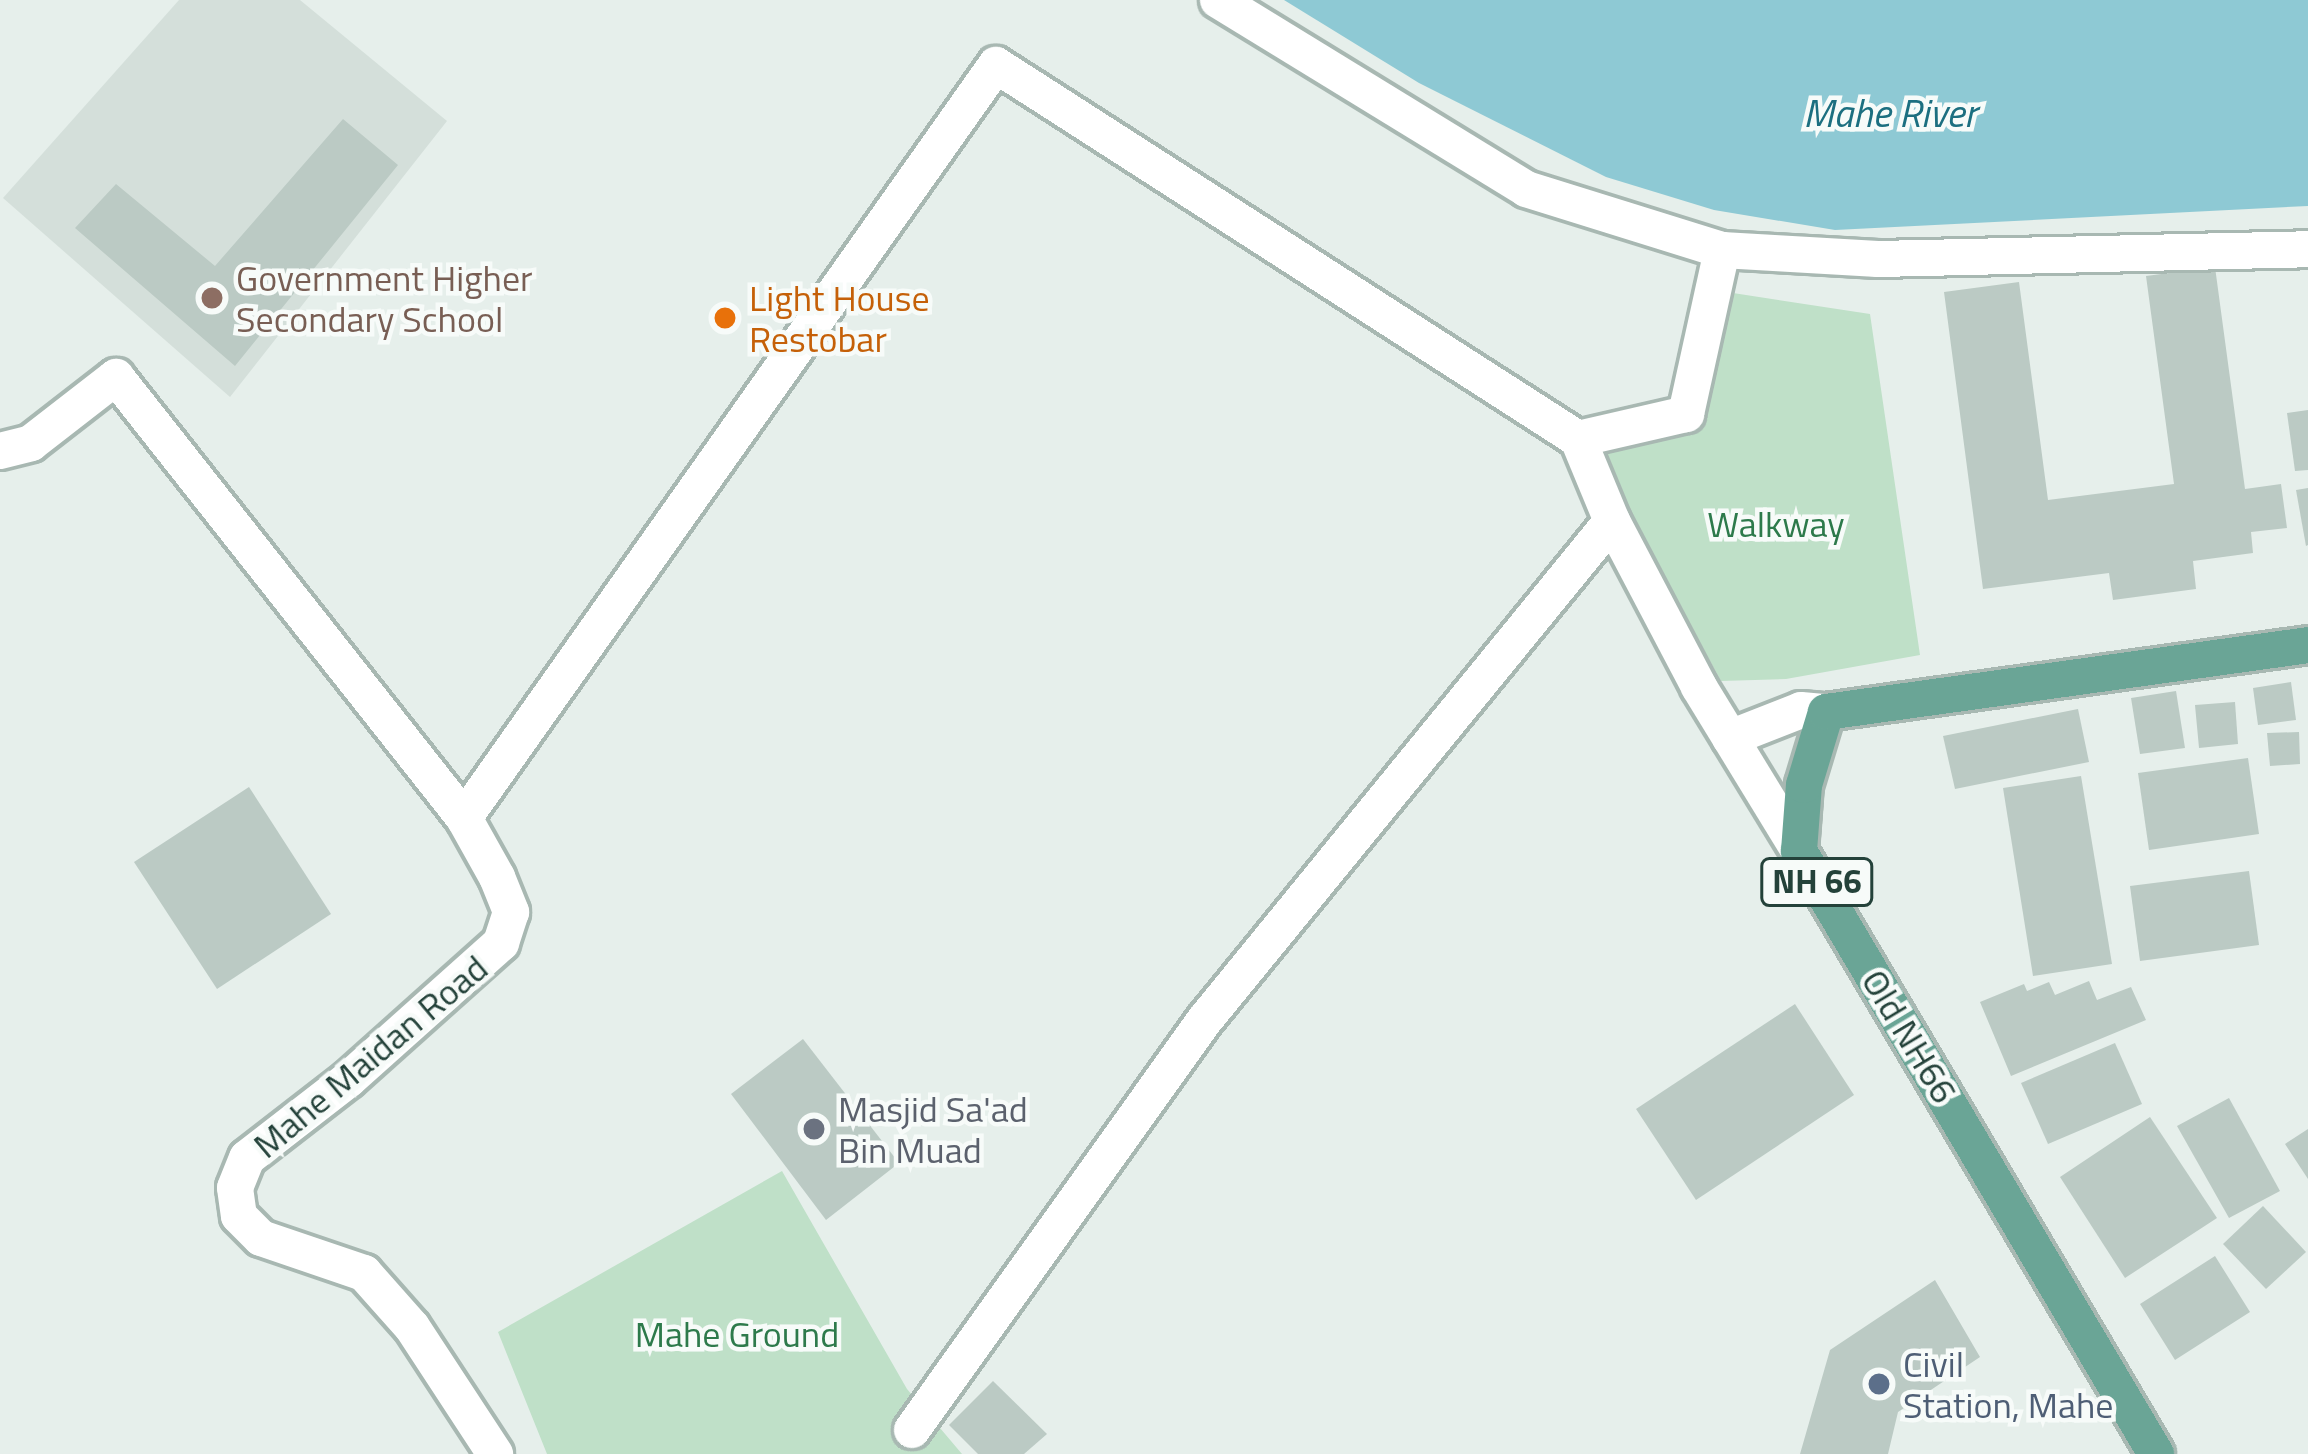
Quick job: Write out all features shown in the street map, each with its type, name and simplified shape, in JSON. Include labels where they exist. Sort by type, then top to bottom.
[{"type":"main road","points":[[1826,712],[2308,645]]},
{"type":"main road","name":"NH 66","points":[[1799,851],[1804,785],[1826,712]]},
{"type":"main road","name":"Old NH66","points":[[1799,851],[2156,1454]]},
{"type":"street","points":[[1218,0],[1526,189],[1722,250],[1879,259],[2308,249]]},
{"type":"street","points":[[464,818],[996,65],[1578,439],[1612,521],[1730,738],[1799,851]]},
{"type":"street","points":[[1578,439],[1686,414],[1722,250]]},
{"type":"street","name":"Mahe Maidan Road","points":[[0,451],[32,443],[116,377],[464,818],[511,912],[501,943],[349,1079],[247,1158],[235,1188],[239,1216],[261,1238],[364,1274],[412,1327],[495,1454]]},
{"type":"street","points":[[912,1430],[1204,1021],[1612,521]]},
{"type":"street","points":[[1730,738],[1801,710],[1826,712]]},
{"type":"shaded area","name":"Government Higher Secondary School","points":[[179,0],[300,0],[447,121],[230,397],[3,198]]},
{"type":"green space","name":"Walkway","points":[[1720,291],[1870,314],[1920,655],[1786,679],[1721,681],[1629,515],[1599,452],[1698,428]]},
{"type":"green space","name":"Mahe Ground","points":[[782,1171],[907,1389],[962,1454],[547,1454],[498,1332]]},
{"type":"water","name":"Mahe River","points":[[1284,0],[2308,0],[2308,206],[1835,230],[1714,210],[1606,177],[1419,83]]},
{"type":"building","points":[[343,119],[398,165],[235,366],[75,228],[116,184],[215,266]]},
{"type":"building","points":[[2215,267],[2245,489],[2281,484],[2287,528],[2251,532],[2253,553],[2193,561],[2196,589],[2113,600],[2109,573],[1983,589],[1944,292],[2019,282],[2048,500],[2174,484],[2146,276]]},
{"type":"building","points":[[2308,410],[2308,470],[2295,471],[2287,413]]},
{"type":"building","points":[[2308,488],[2308,545],[2306,546],[2296,490]]},
{"type":"building","points":[[2291,682],[2296,720],[2258,725],[2253,688]]},
{"type":"building","points":[[2176,691],[2185,748],[2140,754],[2131,698]]},
{"type":"building","points":[[2235,702],[2238,744],[2199,748],[2195,705]]},
{"type":"building","points":[[2078,709],[2089,762],[1955,789],[1943,736]]},
{"type":"building","points":[[2299,732],[2300,764],[2270,766],[2267,733]]},
{"type":"building","points":[[2248,758],[2259,834],[2149,850],[2138,773]]},
{"type":"building","points":[[2081,776],[2112,964],[2033,976],[2003,788]]},
{"type":"building","points":[[249,787],[331,914],[217,989],[134,862]]},
{"type":"building","points":[[2249,871],[2259,945],[2140,961],[2130,886]]},
{"type":"building","points":[[2089,981],[2097,1000],[2131,987],[2146,1020],[2011,1076],[1980,1002],[2024,984],[2027,991],[2049,982],[2055,995]]},
{"type":"building","points":[[1795,1004],[1854,1095],[1696,1200],[1636,1109]]},
{"type":"building","name":"Masjid Sa'ad Bin Muad","points":[[803,1039],[899,1163],[826,1220],[731,1094]]},
{"type":"building","points":[[2115,1043],[2142,1104],[2048,1144],[2021,1083]]},
{"type":"building","points":[[2229,1098],[2280,1191],[2229,1218],[2177,1126]]},
{"type":"building","points":[[2150,1117],[2217,1218],[2125,1278],[2060,1177]]},
{"type":"building","points":[[2308,1129],[2308,1179],[2285,1144]]},
{"type":"building","points":[[2263,1206],[2306,1252],[2266,1289],[2223,1244]]},
{"type":"building","points":[[2215,1256],[2250,1312],[2175,1360],[2140,1304]]},
{"type":"building","name":"Civil Station, Mahe","points":[[1935,1280],[1980,1357],[1898,1412],[1888,1454],[1800,1454],[1830,1350]]},
{"type":"building","points":[[993,1381],[1047,1434],[1024,1454],[978,1454],[949,1425]]},
{"type":"place","name":"Government Higher Secondary School","points":[[212,298]]},
{"type":"place","name":"Light House Restobar","points":[[725,318]]},
{"type":"place","name":"Masjid Sa'ad Bin Muad","points":[[814,1129]]},
{"type":"place","name":"Civil Station, Mahe","points":[[1879,1384]]}]
